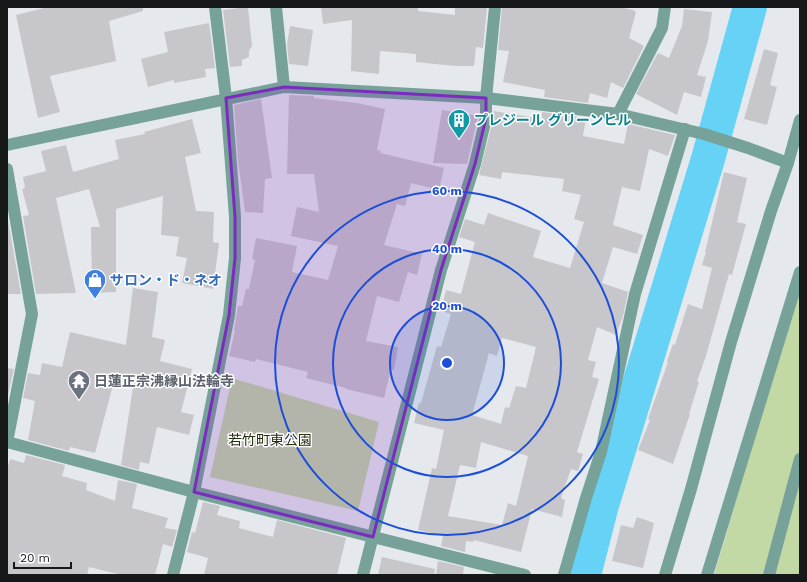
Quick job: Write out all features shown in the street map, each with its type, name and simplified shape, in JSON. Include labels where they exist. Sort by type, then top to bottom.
[{"type":"street","points":[[173,575],[194,492],[229,315],[235,258],[235,217],[226,98],[215,7]]},
{"type":"street","points":[[276,7],[284,87]]},
{"type":"street","points":[[363,575],[441,270],[476,164],[486,118],[486,98],[494,7]]},
{"type":"street","points":[[618,114],[662,28],[665,7]]},
{"type":"street","points":[[7,145],[284,87],[486,98],[618,114],[704,134],[788,163]]},
{"type":"street","points":[[665,575],[691,489],[731,342],[771,211],[788,163],[800,120]]},
{"type":"street","points":[[564,575],[586,498],[602,452],[635,294],[685,129]]},
{"type":"street","points":[[7,169],[32,314],[7,442],[194,492],[525,575]]},
{"type":"street","points":[[707,575],[800,272]]},
{"type":"street","points":[[769,575],[800,459]]},
{"type":"highlighted area","points":[[284,87],[486,98],[486,118],[475,164],[441,270],[373,537],[194,492],[229,315],[235,258],[235,217],[226,98]]},
{"type":"green space","points":[[800,287],[800,575],[714,575]]},
{"type":"green space","name":"若竹町東公園","points":[[232,378],[379,422],[358,511],[210,477]]},
{"type":"building","points":[[48,7],[143,7],[143,11],[109,21],[116,61],[50,76],[60,112],[38,118],[16,15]]},
{"type":"building","points":[[248,7],[252,46],[249,51],[249,57],[242,60],[242,66],[230,67],[223,10]]},
{"type":"building","points":[[321,7],[418,7],[418,11],[455,15],[455,7],[487,7],[483,48],[476,47],[474,66],[455,66],[416,62],[416,54],[380,51],[379,74],[351,71],[352,20],[323,24]]},
{"type":"building","points":[[502,7],[620,7],[633,10],[636,12],[629,38],[644,46],[623,88],[611,82],[607,98],[590,93],[588,103],[544,97],[545,90],[503,82],[509,51],[498,50]]},
{"type":"building","points":[[684,9],[712,12],[708,41],[697,75],[706,77],[701,97],[684,92],[677,115],[636,94],[658,53],[669,58],[682,26]]},
{"type":"building","points":[[209,23],[215,68],[205,69],[206,77],[174,83],[174,80],[148,87],[141,59],[168,52],[164,32]]},
{"type":"building","points":[[290,26],[313,30],[308,66],[289,64],[287,44]]},
{"type":"building","points":[[764,49],[778,53],[770,85],[777,87],[767,125],[744,119]]},
{"type":"building","points":[[289,95],[314,96],[314,98],[357,103],[385,109],[377,150],[381,151],[380,153],[444,168],[439,190],[411,183],[405,206],[397,204],[384,245],[422,254],[417,275],[408,272],[399,302],[377,296],[366,341],[398,347],[394,370],[391,369],[384,398],[306,378],[308,372],[256,359],[255,362],[229,356],[235,331],[238,306],[242,306],[246,289],[249,289],[255,260],[252,259],[256,238],[297,246],[292,272],[328,280],[338,246],[291,236],[297,207],[319,212],[314,174],[287,174]]},
{"type":"building","points":[[261,99],[272,178],[265,179],[263,213],[245,212],[238,161],[234,105]]},
{"type":"building","name":"プレジール グリーンヒル","points":[[442,110],[478,116],[467,164],[433,163]]},
{"type":"building","points":[[494,111],[542,119],[542,112],[586,118],[583,136],[624,144],[628,124],[675,135],[668,156],[649,149],[640,191],[622,187],[613,225],[643,235],[637,254],[613,247],[602,283],[628,292],[623,316],[616,335],[597,327],[588,360],[596,362],[592,377],[599,379],[577,452],[583,454],[578,471],[571,469],[561,498],[565,500],[562,517],[532,509],[521,552],[474,540],[473,542],[466,541],[465,552],[441,546],[443,536],[418,530],[432,468],[436,469],[444,430],[414,423],[437,346],[441,347],[451,314],[441,311],[446,290],[461,294],[475,242],[459,237],[465,219],[484,225],[488,213],[541,231],[533,257],[570,268],[584,222],[574,219],[581,195],[562,191],[564,179],[502,172],[501,179],[479,175]],"holes":[[[502,338],[536,347],[526,388],[516,386],[509,408],[505,407],[501,424],[472,415],[489,353],[497,356]],[[481,442],[528,456],[516,506],[508,503],[502,525],[448,516],[460,465],[476,468]]]},
{"type":"building","points":[[192,119],[201,153],[185,157],[196,211],[214,212],[213,242],[219,243],[213,289],[182,283],[187,258],[176,256],[179,237],[161,235],[163,196],[116,209],[116,292],[92,293],[91,227],[100,227],[89,189],[56,198],[76,293],[36,294],[23,216],[29,215],[22,189],[25,188],[23,177],[46,171],[41,151],[66,145],[73,172],[119,159],[115,140],[145,134],[144,132]]},
{"type":"building","points":[[724,172],[747,178],[737,222],[746,224],[732,275],[729,274],[706,356],[697,381],[699,382],[690,414],[673,464],[638,450],[650,420],[648,419],[668,362],[667,361],[673,344],[675,345],[688,304],[702,309],[712,268],[702,265]]},
{"type":"building","points":[[8,220],[21,294],[7,294]]},
{"type":"building","points":[[133,288],[158,292],[152,337],[165,340],[160,361],[192,369],[181,412],[194,415],[189,435],[157,427],[149,464],[140,462],[139,470],[121,465],[134,381],[115,377],[95,453],[70,447],[69,451],[28,440],[35,401],[23,398],[28,373],[40,375],[42,363],[62,367],[70,332],[126,345]]},
{"type":"building","points":[[7,368],[14,369],[8,395],[7,395]]},
{"type":"building","points":[[26,455],[65,465],[62,476],[87,483],[86,490],[115,501],[118,480],[137,484],[132,508],[168,518],[165,528],[177,530],[172,547],[163,544],[155,575],[122,575],[89,567],[87,575],[7,575],[7,470],[10,459],[24,463]]},
{"type":"building","points":[[203,502],[220,506],[217,515],[240,521],[239,528],[273,537],[277,520],[346,538],[337,575],[204,575],[208,558],[187,552],[192,532],[195,533]]},
{"type":"building","points":[[637,517],[654,523],[643,568],[612,561],[621,525],[633,528]]},
{"type":"building","points":[[382,557],[435,569],[434,575],[378,575]]},
{"type":"building","points":[[438,561],[464,567],[463,575],[436,575]]},
{"type":"waterway","points":[[584,575],[602,505],[708,159],[750,7]]},
{"type":"place","name":"プレジール グリーンヒル","points":[[459,140]]},
{"type":"place","name":"サロン・ド・ネオ","points":[[95,300]]},
{"type":"place","name":"日蓮正宗沸縁山法輪寺","points":[[79,400]]}]
